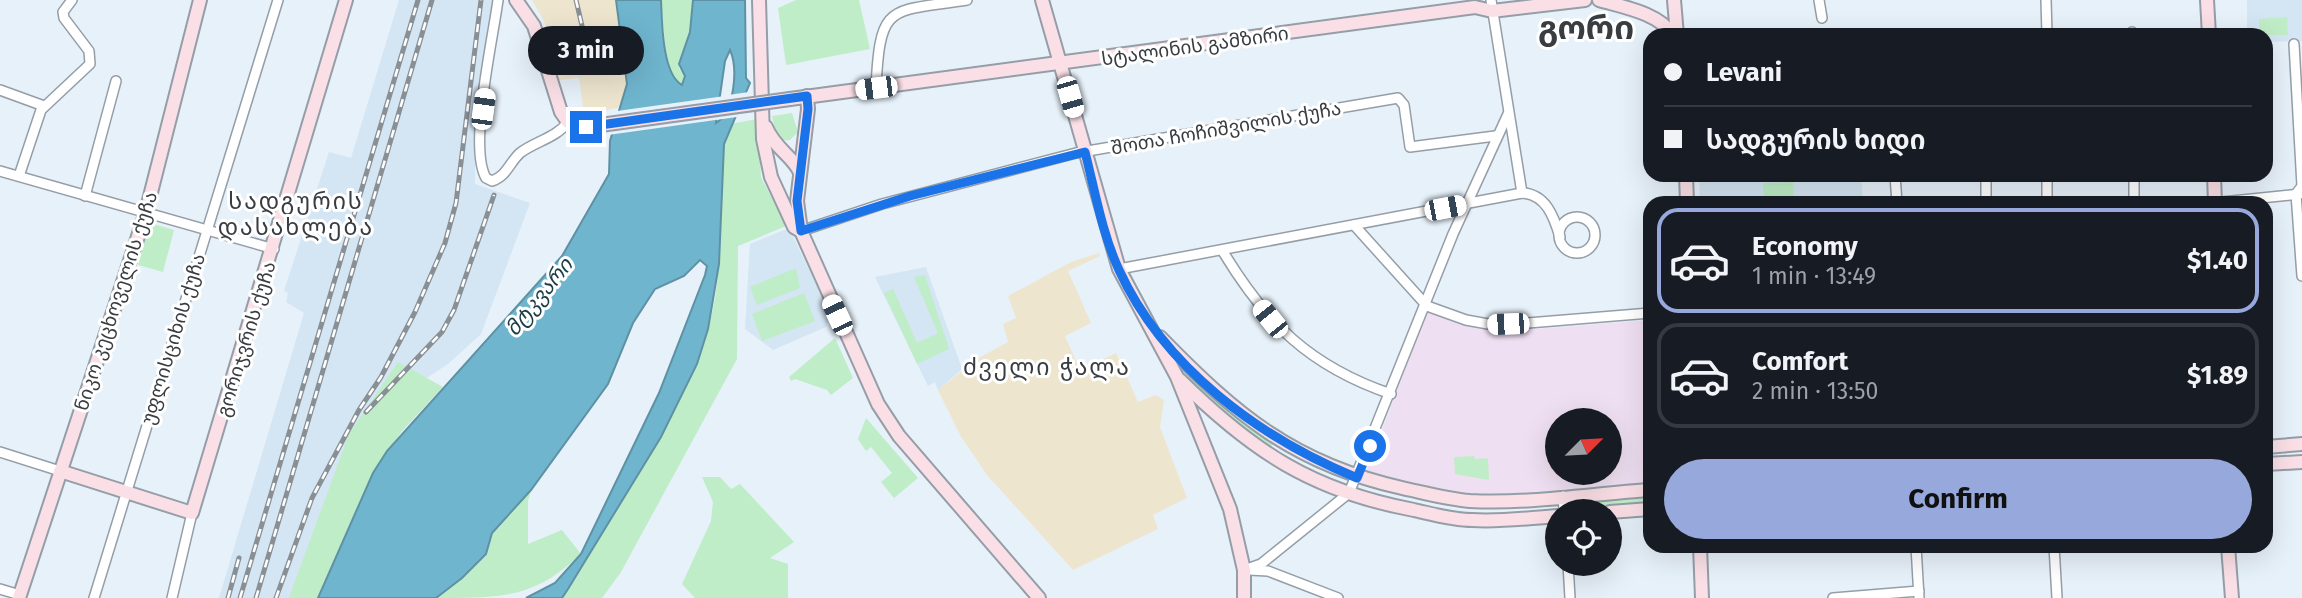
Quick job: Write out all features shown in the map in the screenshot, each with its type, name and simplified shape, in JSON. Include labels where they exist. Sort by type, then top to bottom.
[{"type":"street","points":[[19,176],[44,106],[90,64],[89,51],[64,18],[63,12],[72,0]]},
{"type":"street","name":"ნიკო კეცხოველის ქუჩა","points":[[20,596],[146,212],[200,0]]},
{"type":"street","name":"უფლისციხის ქუჩა","points":[[94,598],[278,0]]},
{"type":"street","name":"გორიჯვრის ქუჩა","points":[[172,598],[192,513],[274,249],[346,0]]},
{"type":"street","points":[[498,0],[479,137],[480,166],[486,178],[492,181],[503,176],[522,152],[563,129],[568,122],[556,101],[534,26],[516,0]]},
{"type":"street","points":[[759,0],[763,120],[771,179],[794,227],[801,231]]},
{"type":"street","points":[[876,88],[881,32],[891,16],[908,9],[967,0]]},
{"type":"street","points":[[1042,0],[1119,269],[1177,377],[1230,509],[1244,570],[1244,598]]},
{"type":"street","name":"სტალინის გამზირი","points":[[568,122],[586,127],[1060,65],[1490,4],[1585,0]]},
{"type":"street","points":[[1599,0],[1656,20],[1669,28]]},
{"type":"street","points":[[1674,0],[1675,28]]},
{"type":"street","points":[[1819,0],[1822,18]]},
{"type":"street","points":[[2046,0],[2047,28]]},
{"type":"street","points":[[2207,0],[2209,28]]},
{"type":"street","points":[[1490,4],[1522,193]]},
{"type":"street","points":[[2294,44],[2301,186],[2302,276]]},
{"type":"street","points":[[85,196],[116,80]]},
{"type":"street","points":[[0,90],[44,106]]},
{"type":"street","points":[[807,96],[806,131],[797,201],[801,231],[887,421],[1039,598]]},
{"type":"street","name":"შოთა ჩოჩიშვილის ქუჩა","points":[[801,231],[910,196],[1085,152],[1398,98],[1404,104],[1410,147],[1496,136]]},
{"type":"street","points":[[1244,570],[1261,564],[1349,493],[1496,136],[1508,114]]},
{"type":"street","points":[[763,120],[774,143],[785,156],[797,164],[800,176],[794,186],[785,189],[771,179]]},
{"type":"street","points":[[771,179],[772,167],[806,131]]},
{"type":"street","points":[[0,171],[274,249]]},
{"type":"street","points":[[1119,269],[1522,193],[1536,196],[1554,218],[1565,248],[1575,253],[1586,251],[1594,242],[1594,230],[1588,221],[1554,218]]},
{"type":"street","points":[[2273,197],[2299,194]]},
{"type":"street","points":[[1560,237],[1566,221]]},
{"type":"street","points":[[1354,225],[1426,306],[1488,324],[1643,313]]},
{"type":"street","points":[[1222,250],[1252,297],[1290,339],[1337,372],[1391,394]]},
{"type":"street","points":[[1148,324],[1224,400],[1280,442],[1357,478],[1436,496],[1502,500],[1643,490]]},
{"type":"street","points":[[1177,377],[1180,372],[1191,368]]},
{"type":"street","points":[[1177,377],[1217,416],[1270,458],[1314,482],[1387,505],[1471,521],[1545,517]]},
{"type":"street","points":[[1197,428],[1208,418],[1217,416]]},
{"type":"street","points":[[1270,458],[1280,442]]},
{"type":"street","points":[[2273,446],[2302,444]]},
{"type":"street","points":[[0,453],[192,513]]},
{"type":"street","points":[[2273,464],[2302,462]]},
{"type":"street","points":[[1432,514],[1436,496]]},
{"type":"street","points":[[1502,500],[1502,519]]},
{"type":"street","points":[[1622,511],[1643,510]]},
{"type":"street","points":[[1700,553],[1702,598]]},
{"type":"street","points":[[1833,598],[1919,595],[1916,553]]},
{"type":"street","points":[[2054,553],[2057,598]]},
{"type":"street","points":[[2229,553],[2232,598]]},
{"type":"street","points":[[1244,570],[1268,571],[1338,598]]},
{"type":"street","points":[[1569,576],[1570,598]]},
{"type":"street","points":[[0,589],[20,596]]},
{"type":"shaded area","points":[[399,0],[492,0],[475,159],[475,184],[530,203],[481,334],[448,364],[391,401],[291,598],[219,598],[304,313],[286,302],[288,293],[284,291],[329,152],[351,158]]},
{"type":"shaded area","points":[[532,0],[616,0],[627,84],[622,107],[584,115],[579,78],[559,80],[544,21]]},
{"type":"shaded area","points":[[2247,0],[2302,0],[2302,41],[2273,42],[2273,28],[2247,28]]},
{"type":"shaded area","points":[[1699,182],[1862,182],[1862,196],[1700,196]]},
{"type":"shaded area","points":[[789,228],[831,315],[826,327],[773,350],[745,329],[750,244]]},
{"type":"shaded area","points":[[1099,253],[1100,256],[1068,271],[1091,323],[1065,336],[1080,370],[1116,353],[1138,402],[1156,395],[1164,400],[1160,427],[1187,498],[1153,515],[1158,529],[1073,570],[987,475],[960,435],[938,390],[977,359],[1008,342],[1003,324],[1016,318],[1008,296],[1071,262]]},
{"type":"shaded area","points":[[926,267],[962,369],[938,390],[935,382],[928,386],[875,277]]},
{"type":"shaded area","points":[[1427,312],[1478,328],[1523,330],[1643,321],[1643,489],[1474,500],[1364,477]]},
{"type":"green space","points":[[661,0],[693,0],[690,32],[679,68],[685,76],[683,84],[672,78],[667,65]]},
{"type":"green space","points":[[796,0],[859,0],[870,49],[786,65],[778,8]]},
{"type":"green space","points":[[2287,17],[2288,35],[2273,35],[2273,28],[2259,28],[2259,19]]},
{"type":"green space","points":[[792,113],[798,132],[790,140],[778,141],[772,116]]},
{"type":"green space","points":[[757,119],[761,177],[786,226],[738,246],[737,359],[621,572],[602,598],[562,598],[661,436],[699,356],[718,277],[719,186],[724,143],[730,124]]},
{"type":"green space","points":[[1793,182],[1794,196],[1764,196],[1763,183]]},
{"type":"green space","points":[[150,223],[174,230],[163,272],[138,265]]},
{"type":"green space","points":[[796,268],[800,288],[757,305],[750,287]]},
{"type":"green space","points":[[925,275],[949,349],[917,364],[884,293],[893,289],[917,343],[938,333],[914,277]]},
{"type":"green space","points":[[804,293],[815,321],[762,341],[752,314]]},
{"type":"green space","points":[[835,338],[853,378],[831,395],[827,390],[795,379],[791,381],[789,377]]},
{"type":"green space","points":[[398,362],[443,387],[402,431],[373,473],[318,598],[289,598],[349,434]]},
{"type":"green space","points":[[1190,374],[1275,441],[1270,449],[1240,429],[1188,380]]},
{"type":"green space","points":[[866,418],[918,478],[894,498],[881,482],[892,473],[871,447],[866,451],[858,439]]},
{"type":"green space","points":[[1474,456],[1475,459],[1488,458],[1489,480],[1455,474],[1454,457]]},
{"type":"green space","points":[[702,477],[720,477],[731,489],[740,484],[794,542],[770,558],[788,564],[788,598],[695,598],[682,584],[711,521],[713,502]]},
{"type":"green space","points":[[531,490],[528,501],[528,544],[562,530],[581,554],[548,579],[516,593],[436,598],[486,555],[492,533]]},
{"type":"green space","points":[[1643,495],[1643,506],[1622,508],[1622,499],[1588,499]]},
{"type":"water","name":"მტკვარი","points":[[616,0],[661,0],[667,59],[675,79],[682,85],[685,76],[679,64],[690,32],[693,0],[745,0],[746,78],[750,83],[724,144],[719,264],[708,329],[697,364],[661,437],[562,598],[526,598],[555,583],[581,554],[659,393],[705,275],[707,266],[700,260],[684,276],[655,289],[633,323],[608,384],[531,490],[492,533],[486,554],[462,578],[436,598],[318,598],[373,473],[387,451],[562,256],[609,174],[610,141],[627,84]],"holes":[[[730,50],[734,78],[731,99],[716,123],[725,61]]]},
{"type":"pier","points":[[749,92],[737,117],[608,135],[617,111],[725,96],[721,113],[728,95]]},
{"type":"railway","points":[[240,598],[418,0]]},
{"type":"railway","points":[[256,598],[432,0]]},
{"type":"railway","points":[[276,598],[312,498],[415,312],[445,243],[456,203],[481,0]]},
{"type":"railway","points":[[576,0],[589,56]]},
{"type":"railway","points":[[366,412],[442,332],[454,310],[494,195]]},
{"type":"railway","points":[[228,598],[239,558]]},
{"type":"district","name":"გორი","points":[[1586,28]]},
{"type":"district","name":"სადგურის დასახლება","points":[[296,214]]},
{"type":"district","name":"ძველი ჭალა","points":[[1047,367]]},
{"type":"route","points":[[586,127],[807,96],[808,109],[797,201],[801,231],[910,196],[1085,152],[1111,249],[1119,269],[1148,324],[1176,354],[1224,400],[1255,425],[1280,442],[1317,461],[1357,478],[1370,446]]}]
